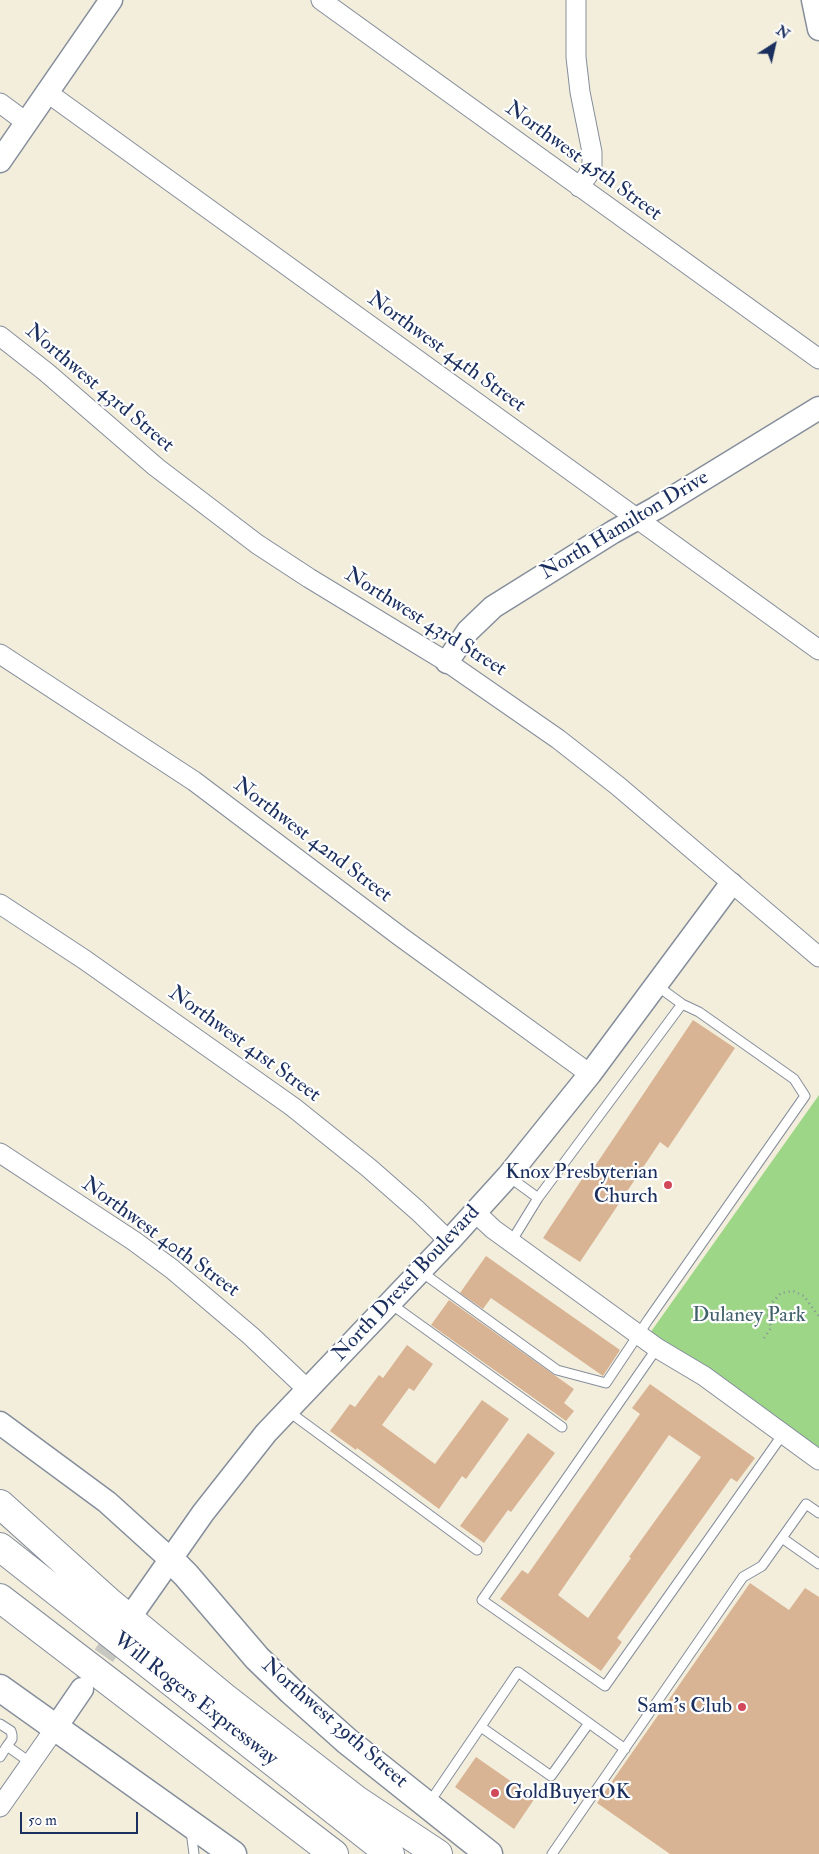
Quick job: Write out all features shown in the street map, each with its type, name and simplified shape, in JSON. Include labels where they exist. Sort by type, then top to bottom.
[{"type":"highway","points":[[0,1504],[108,1601],[224,1697],[358,1801],[438,1854]]},
{"type":"highway","points":[[0,1517],[103,1628]]},
{"type":"highway","name":"Will Rogers Expressway","points":[[0,1547],[390,1854]]},
{"type":"highway","name":"Will Rogers Expressway","points":[[0,1598],[334,1854]]},
{"type":"highway","points":[[231,1776],[308,1854]]},
{"type":"main road","name":"Northwest 39th Street","points":[[170,1559],[257,1658],[291,1691],[347,1741],[489,1854]]},
{"type":"main road","points":[[0,1688],[233,1854]]},
{"type":"street","points":[[0,161],[111,0]]},
{"type":"street","name":"Northwest 45th Street","points":[[321,0],[579,188],[819,359]]},
{"type":"street","points":[[576,0],[576,57],[580,92],[592,152],[592,164],[588,175],[579,188]]},
{"type":"street","points":[[814,0],[819,29]]},
{"type":"street","name":"Northwest 44th Street","points":[[48,93],[819,650]]},
{"type":"street","points":[[0,103],[26,123]]},
{"type":"street","name":"Northwest 43rd Street","points":[[0,336],[46,372],[156,467],[227,522],[282,561],[447,662],[530,718],[579,755],[819,957]]},
{"type":"street","name":"North Hamilton Drive","points":[[447,662],[468,631],[493,607],[819,408]]},
{"type":"street","name":"Northwest 42nd Street","points":[[0,654],[194,781],[401,937],[590,1074]]},
{"type":"street","name":"North Drexel Boulevard","points":[[135,1610],[224,1485],[287,1411],[449,1241],[508,1176],[590,1074],[731,884]]},
{"type":"street","name":"Northwest 41st Street","points":[[0,904],[85,960],[293,1107],[376,1173],[449,1241]]},
{"type":"street","name":"Northwest 40th Street","points":[[0,1153],[134,1241],[172,1269],[251,1336],[307,1389]]},
{"type":"street","points":[[475,1212],[512,1242],[657,1348],[699,1373],[819,1460]]},
{"type":"street","points":[[0,1423],[107,1502],[170,1559]]},
{"type":"street","points":[[1,1803],[31,1764],[82,1689]]},
{"type":"lane","points":[[419,1271],[557,1370],[606,1383],[805,1096],[794,1079],[699,1012],[682,1004],[656,985]]},
{"type":"lane","points":[[512,1242],[538,1198],[682,1004]]},
{"type":"lane","points":[[508,1176],[538,1198]]},
{"type":"lane","points":[[389,1302],[562,1427]]},
{"type":"lane","points":[[657,1348],[482,1600],[605,1686],[783,1434]]},
{"type":"lane","points":[[287,1411],[477,1550]]},
{"type":"lane","points":[[552,1854],[743,1577],[762,1566],[806,1504],[819,1513]]},
{"type":"lane","points":[[782,1538],[819,1564]]},
{"type":"lane","points":[[427,1805],[518,1672],[625,1749]]},
{"type":"lane","points":[[481,1727],[551,1776],[589,1723]]},
{"type":"lane","points":[[0,1724],[11,1731],[12,1735],[12,1739],[0,1757]]},
{"type":"lane","points":[[7,1746],[31,1764]]},
{"type":"lane","points":[[190,1824],[194,1854]]},
{"type":"path","points":[[764,1338],[771,1328],[768,1316],[769,1306],[781,1293],[793,1291],[804,1296],[819,1318]]},
{"type":"green space","name":"Dulaney Park","points":[[819,1095],[819,1454],[650,1333]]},
{"type":"building","points":[[693,1020],[735,1048],[668,1148],[660,1142],[580,1262],[543,1238],[590,1167],[593,1169]]},
{"type":"building","points":[[486,1256],[620,1350],[603,1376],[491,1298],[483,1309],[460,1293]]},
{"type":"building","points":[[449,1300],[574,1389],[564,1403],[574,1411],[566,1421],[431,1325]]},
{"type":"building","points":[[407,1345],[433,1364],[414,1391],[409,1388],[382,1425],[435,1464],[482,1400],[509,1419],[466,1479],[462,1476],[439,1509],[357,1448],[356,1450],[330,1431],[350,1404],[355,1407],[379,1375],[383,1378]]},
{"type":"building","points":[[650,1384],[755,1458],[737,1482],[731,1478],[617,1638],[622,1642],[601,1671],[500,1599],[522,1570],[528,1574],[640,1414],[632,1408]],"holes":[[[669,1435],[701,1457],[588,1618],[558,1595]]]},
{"type":"building","points":[[528,1433],[555,1453],[511,1512],[508,1510],[484,1543],[460,1526]]},
{"type":"building","name":"Sam's Club","points":[[750,1583],[789,1610],[805,1588],[819,1597],[819,1854],[670,1854],[597,1803]]},
{"type":"building","name":"GoldBuyerOK","points":[[476,1757],[535,1798],[514,1829],[455,1787]]},
{"type":"tunnel","points":[[85,1683],[125,1625]]},
{"type":"place","name":"Knox Presbyterian Church","points":[[668,1185]]},
{"type":"place","name":"Sam's Club","points":[[742,1707]]},
{"type":"place","name":"GoldBuyerOK","points":[[495,1793]]}]
